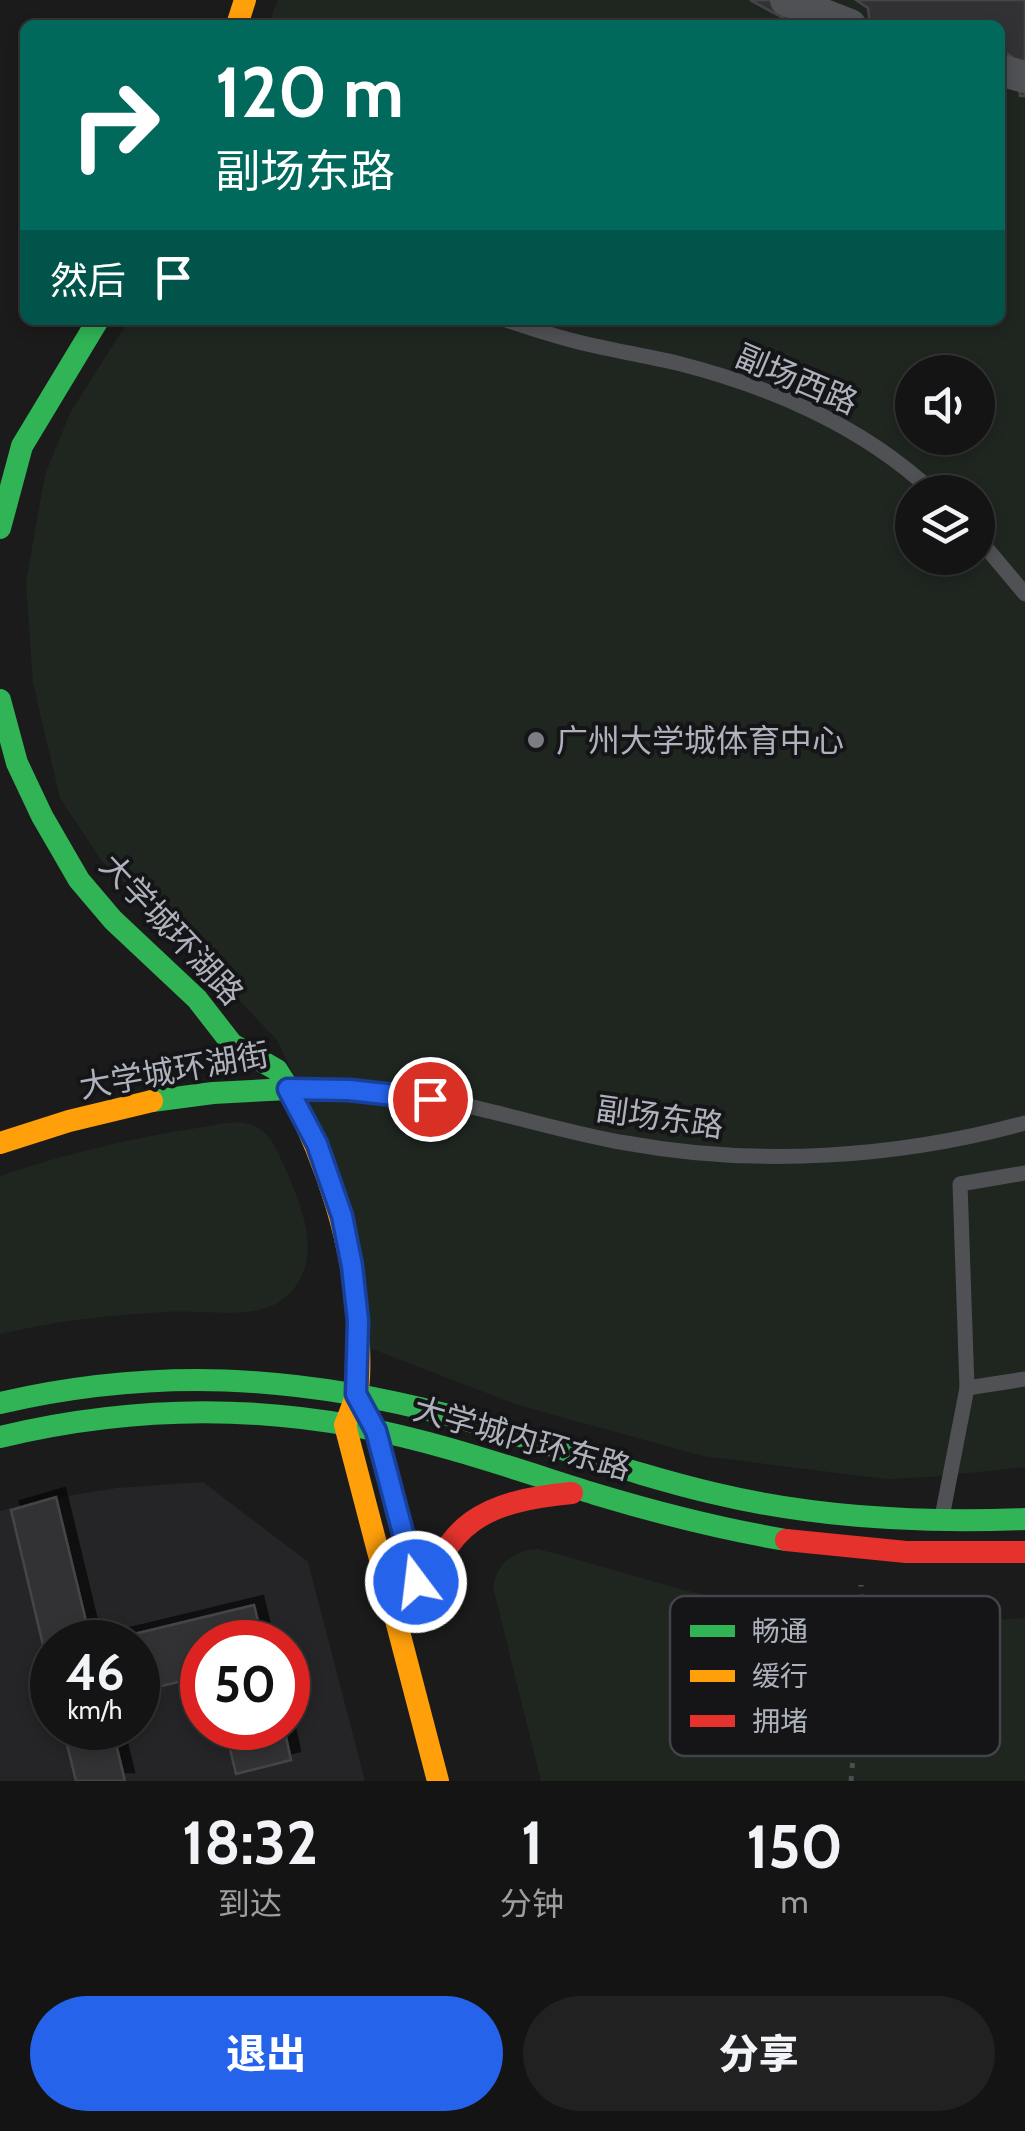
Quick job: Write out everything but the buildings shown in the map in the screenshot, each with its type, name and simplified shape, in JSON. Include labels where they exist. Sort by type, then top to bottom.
[{"type":"main road","points":[[0,528],[22,446],[95,325]]},
{"type":"main road","name":"大学城环湖路","points":[[0,700],[16,762],[80,880],[113,920],[197,999],[232,1044],[283,1080]]},
{"type":"main road","points":[[283,1080],[317,1144],[342,1216],[358,1321],[356,1394],[345,1425],[438,1781]]},
{"type":"main road","name":"大学城环湖街","points":[[0,1143],[74,1119],[150,1102],[283,1080]]},
{"type":"main road","name":"大学城内环东路","points":[[0,1403],[73,1388],[172,1378],[296,1386],[414,1406],[715,1493],[827,1513],[941,1520],[1025,1519]]},
{"type":"main road","points":[[356,1394],[379,1440]]},
{"type":"main road","name":"大学城内环东路","points":[[0,1436],[78,1420],[172,1411],[242,1413],[345,1425],[379,1440],[738,1532],[860,1549],[1025,1552]]},
{"type":"main road","points":[[414,1576],[426,1621],[426,1589],[431,1572],[441,1553],[472,1520],[492,1509],[531,1498],[599,1494]]},
{"type":"street","points":[[786,0],[837,20]]},
{"type":"lane","name":"副场西路","points":[[522,325],[588,345],[715,374],[790,401],[857,433],[913,475]]},
{"type":"lane","points":[[995,558],[1025,594]]},
{"type":"lane","name":"副场东路","points":[[283,1080],[452,1103],[630,1144],[727,1155],[797,1156],[874,1150],[955,1140],[1025,1123]]},
{"type":"lane","points":[[941,1520],[967,1388],[960,1184],[1025,1173]]},
{"type":"lane","points":[[967,1388],[1025,1379]]},
{"type":"path","points":[[860,1549],[862,1596]]},
{"type":"path","points":[[852,1781],[854,1756]]},
{"type":"shaded area","name":"广州大学城体育中心","points":[[278,0],[1025,0],[1025,1467],[886,1479],[703,1456],[518,1405],[367,1347],[325,1142],[277,1040],[101,860],[60,798],[33,683],[26,582],[45,475],[70,413],[126,325],[1005,325],[1005,20],[270,20]]},
{"type":"shaded area","points":[[235,1122],[255,1126],[268,1137],[286,1170],[303,1216],[306,1263],[288,1295],[267,1308],[247,1312],[124,1315],[0,1334],[0,1176],[116,1143]]},
{"type":"shaded area","points":[[203,1482],[308,1562],[365,1781],[0,1781],[0,1511],[117,1488]]},
{"type":"shaded area","points":[[538,1549],[710,1596],[670,1596],[670,1756],[1000,1756],[1000,1619],[1025,1618],[1025,1781],[541,1781],[493,1587],[498,1571],[508,1559]]},
{"type":"traffic: fast","points":[[0,528],[22,446],[95,325]]},
{"type":"traffic: fast","points":[[0,700],[17,763],[79,880],[113,920],[197,999],[232,1044],[277,1070],[289,1089],[152,1101]]},
{"type":"traffic: fast","points":[[0,1403],[114,1384],[170,1380],[280,1384],[335,1391],[448,1415],[649,1476],[793,1509],[870,1517],[1025,1519]]},
{"type":"traffic: fast","points":[[0,1437],[132,1415],[221,1412],[309,1419],[415,1439],[642,1508],[786,1540]]},
{"type":"traffic: slow","points":[[239,20],[245,0]]},
{"type":"traffic: slow","points":[[289,1089],[315,1146],[344,1233],[355,1294],[360,1365],[358,1388],[345,1425],[438,1781]]},
{"type":"traffic: slow","points":[[0,1143],[152,1101]]},
{"type":"traffic: jam","points":[[423,1612],[442,1557],[455,1537],[472,1522],[515,1502],[572,1493]]},
{"type":"traffic: jam","points":[[786,1540],[906,1552],[1025,1552]]},
{"type":"place","name":"广州大学城体育中心","points":[[536,740]]},
{"type":"route","points":[[416,1582],[376,1431],[356,1394],[358,1321],[342,1216],[317,1144],[288,1089],[349,1090],[430,1099]]}]
